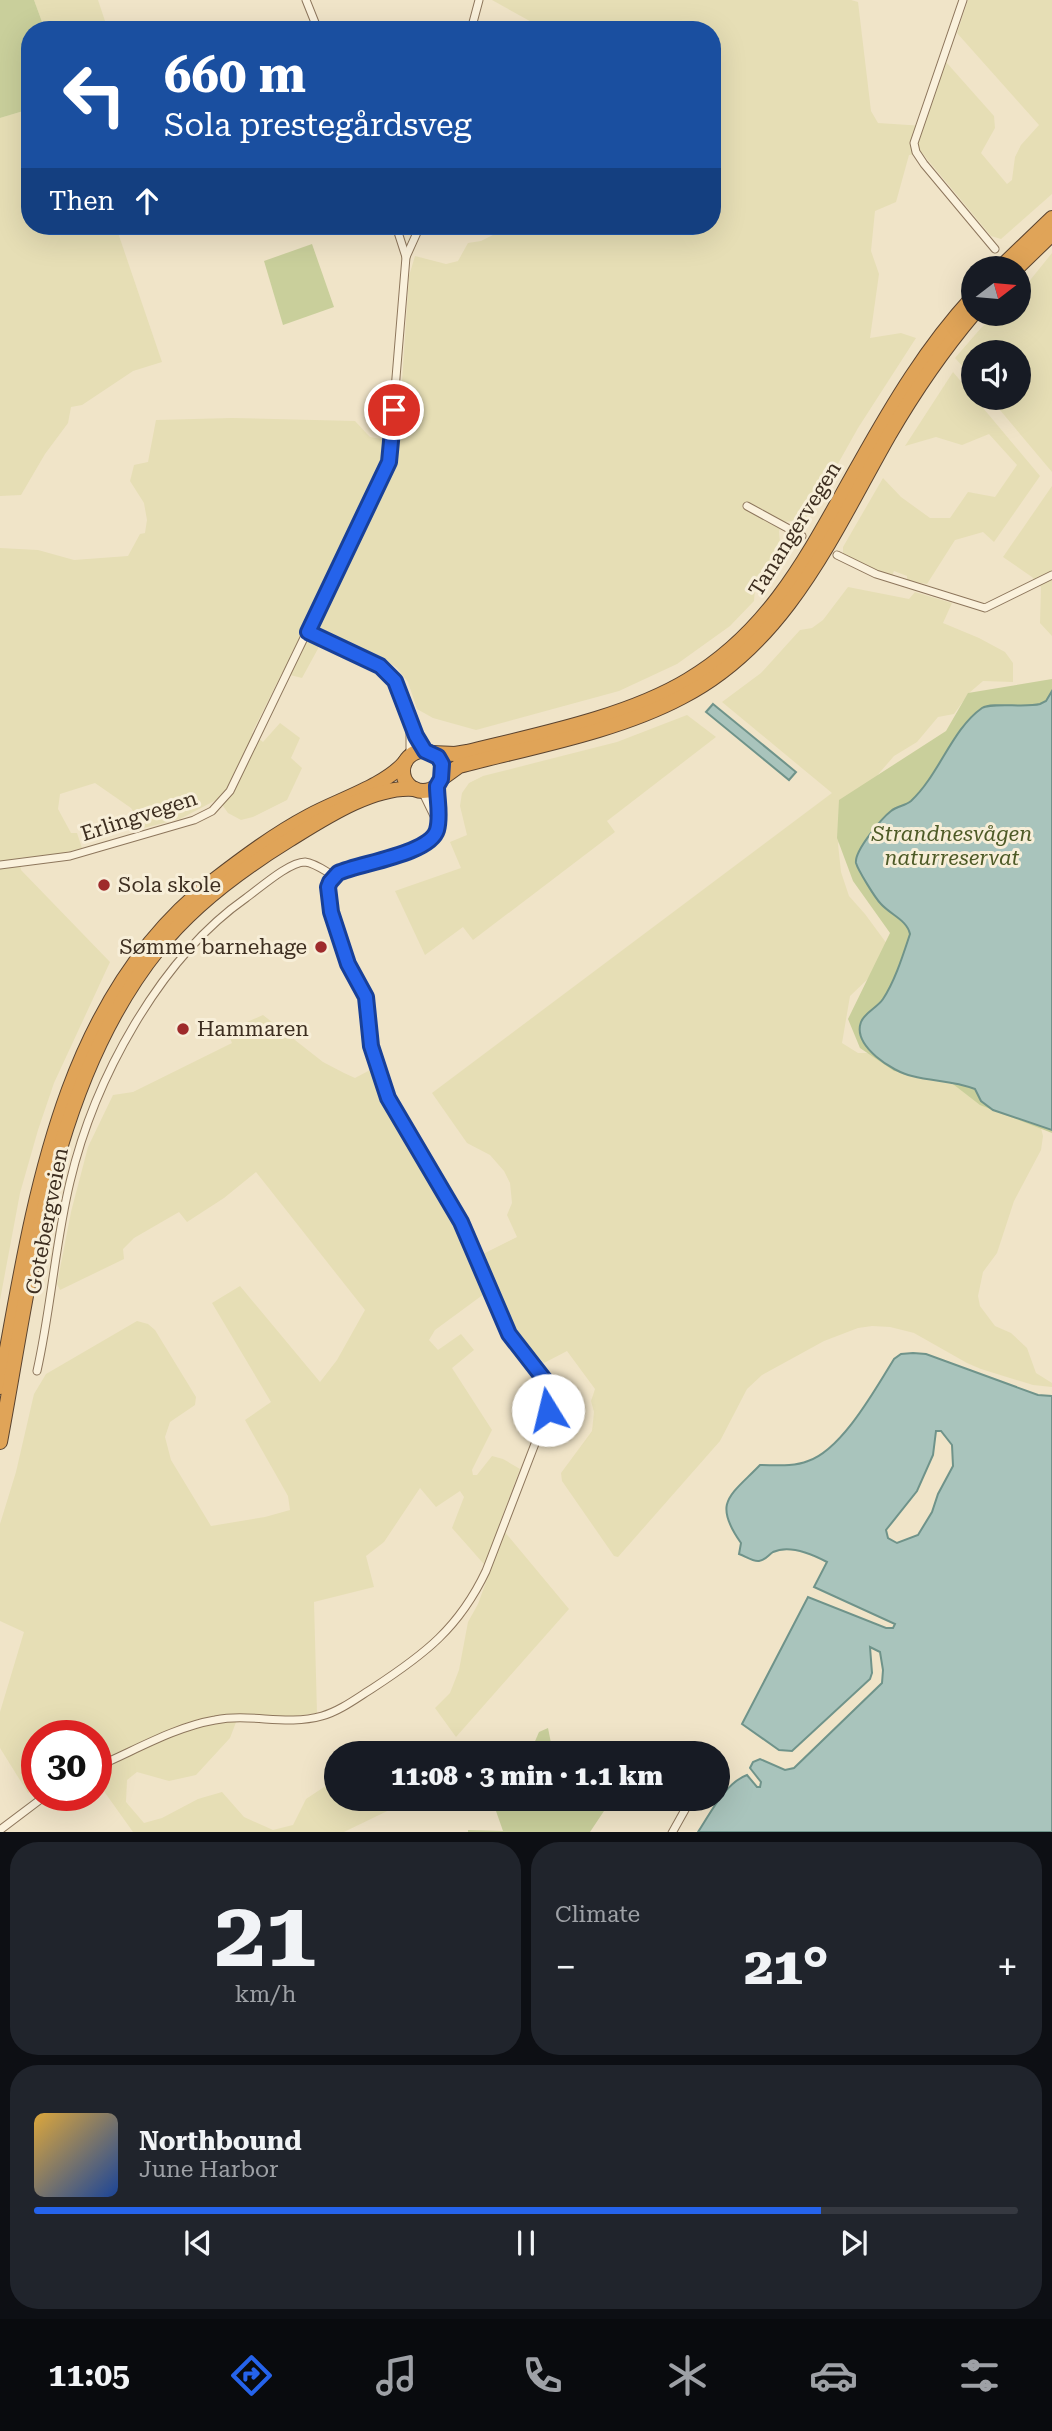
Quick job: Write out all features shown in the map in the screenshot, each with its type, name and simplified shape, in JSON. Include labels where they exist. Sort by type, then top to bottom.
[{"type":"highway","points":[[1012,256],[1052,218]]},
{"type":"highway","points":[[1029,256],[1052,234]]},
{"type":"highway","name":"Tanangervegen","points":[[418,755],[467,752],[630,707],[688,681],[729,651],[765,616],[789,585],[904,388],[941,334],[961,311]]},
{"type":"highway","name":"Tanangervegen","points":[[0,1442],[42,1220],[61,1141],[106,1032],[158,949],[195,910],[237,875],[277,847],[367,798],[396,788],[429,786],[459,766],[599,729],[648,713],[702,686],[745,654],[776,623],[804,585],[913,395],[964,326]]},
{"type":"highway","points":[[418,755],[442,764],[429,786],[405,777],[418,755]]},
{"type":"highway","points":[[0,1387],[32,1218],[52,1138],[79,1065],[130,970],[167,923],[212,882],[294,825],[391,776],[418,755]]},
{"type":"street","points":[[306,0],[314,21]]},
{"type":"street","points":[[473,21],[479,0]]},
{"type":"street","points":[[963,0],[914,143],[924,164],[995,249]]},
{"type":"street","points":[[399,235],[406,257]]},
{"type":"street","points":[[406,257],[416,235]]},
{"type":"street","name":"Erlingvegen","points":[[0,865],[86,852],[194,820],[212,811],[230,791],[389,462],[406,257]]},
{"type":"street","points":[[747,506],[802,536]]},
{"type":"street","points":[[837,555],[876,574],[985,608],[1052,575]]},
{"type":"street","points":[[308,632],[388,672],[399,687],[418,755]]},
{"type":"street","points":[[410,724],[418,755]]},
{"type":"street","points":[[112,1760],[185,1728],[215,1720],[245,1717],[290,1721],[323,1716],[410,1664],[461,1616],[475,1595],[550,1403],[550,1393],[544,1379],[509,1334],[461,1222],[388,1098],[371,1046],[366,997],[348,964],[331,912],[328,887],[334,876],[343,870],[419,848],[433,838],[438,823],[429,786]]},
{"type":"street","points":[[429,786],[438,823]]},
{"type":"street","name":"Gotebergveien","points":[[37,1371],[55,1256],[79,1146],[103,1086],[127,1039],[177,962],[212,925],[242,901],[287,869],[300,863],[308,862],[334,876]]},
{"type":"street","points":[[0,1830],[25,1811]]},
{"type":"street","points":[[673,1832],[684,1811]]},
{"type":"shaded area","points":[[34,0],[98,0],[105,21],[42,21]]},
{"type":"shaded area","points":[[492,0],[858,2],[871,111],[878,123],[924,126],[946,62],[994,116],[995,128],[981,153],[1007,184],[1012,180],[1015,157],[1021,145],[1039,125],[957,33],[968,0],[1052,0],[1052,194],[1001,239],[991,236],[922,153],[909,155],[896,202],[875,211],[871,251],[879,274],[870,338],[901,333],[916,338],[858,428],[807,519],[784,522],[779,531],[780,543],[755,589],[754,601],[730,626],[677,664],[619,691],[476,730],[433,718],[417,709],[408,682],[397,668],[380,656],[326,634],[302,678],[282,673],[252,733],[263,742],[280,723],[300,738],[291,758],[302,768],[287,800],[241,820],[228,813],[218,799],[180,819],[144,828],[131,808],[95,783],[60,794],[58,809],[71,833],[77,833],[82,848],[59,854],[19,858],[21,870],[110,962],[54,1083],[38,1130],[20,1193],[0,1300],[0,548],[38,550],[74,560],[128,556],[140,534],[145,533],[147,520],[144,503],[130,481],[134,465],[148,462],[156,420],[232,418],[355,421],[370,437],[398,442],[409,276],[415,256],[446,264],[458,261],[468,243],[493,235],[721,235],[721,21],[530,21]]},
{"type":"shaded area","points":[[21,112],[21,235],[119,235],[162,362],[133,371],[82,405],[71,407],[68,423],[45,454],[21,495],[0,496],[0,118]]},
{"type":"shaded area","points":[[1052,253],[1052,472],[1000,410],[1031,410],[1031,340],[971,340],[983,326],[1031,326],[1031,279]]},
{"type":"shaded area","points":[[961,351],[961,365],[955,358]]},
{"type":"shaded area","points":[[953,372],[961,382],[961,410],[985,410],[1040,476],[994,542],[983,532],[955,540],[927,584],[907,581],[907,576],[894,571],[892,576],[843,561],[843,547],[883,478],[901,497],[930,518],[950,518],[968,492],[995,497],[1017,465],[989,434],[962,445],[936,437],[905,446]]},
{"type":"shaded area","points":[[1052,486],[1052,636],[1040,623],[1041,587],[1032,577],[1003,557]]},
{"type":"shaded area","points":[[848,587],[909,599],[915,592],[952,603],[943,623],[1005,652],[1013,663],[1013,682],[983,681],[969,693],[954,714],[938,717],[917,742],[894,756],[869,785],[851,812],[838,844],[841,872],[849,896],[890,948],[871,976],[850,996],[842,1043],[858,1053],[872,1053],[912,1076],[954,1081],[993,1110],[1040,1124],[1043,1136],[1041,1150],[1014,1201],[997,1253],[983,1272],[978,1296],[980,1306],[995,1326],[1011,1333],[1027,1348],[1036,1373],[1052,1383],[1052,1387],[1033,1385],[981,1369],[914,1333],[890,1327],[858,1328],[824,1341],[762,1375],[747,1389],[720,1441],[618,1557],[614,1556],[562,1481],[561,1473],[592,1431],[594,1412],[591,1401],[595,1389],[567,1351],[544,1363],[512,1324],[497,1290],[484,1294],[435,1330],[429,1340],[438,1350],[461,1334],[474,1350],[452,1368],[492,1430],[472,1470],[473,1475],[477,1475],[492,1456],[520,1469],[499,1525],[569,1609],[456,1737],[435,1708],[450,1693],[459,1670],[468,1622],[490,1571],[452,1528],[464,1497],[460,1491],[436,1507],[420,1488],[384,1542],[366,1556],[374,1587],[314,1602],[317,1713],[289,1717],[238,1717],[230,1738],[196,1775],[169,1781],[137,1772],[127,1780],[126,1802],[144,1823],[162,1818],[198,1799],[222,1792],[244,1817],[273,1830],[293,1825],[306,1799],[324,1787],[324,1811],[387,1811],[344,1832],[133,1832],[112,1802],[112,1720],[21,1720],[21,1782],[0,1748],[0,1712],[24,1632],[0,1621],[0,1524],[16,1472],[34,1394],[46,1374],[137,1321],[148,1324],[155,1330],[196,1397],[195,1405],[170,1422],[165,1437],[171,1460],[211,1526],[265,1517],[290,1510],[288,1496],[245,1420],[271,1402],[212,1303],[240,1286],[320,1382],[337,1360],[365,1310],[256,1172],[224,1198],[187,1222],[179,1212],[134,1238],[123,1249],[124,1259],[60,1290],[57,1284],[71,1212],[88,1147],[113,1095],[133,1092],[232,1043],[227,1031],[263,1015],[323,1062],[344,1073],[355,1078],[372,1069],[383,1102],[452,1216],[471,1260],[517,1237],[507,1215],[512,1203],[510,1183],[504,1171],[490,1155],[467,1143],[432,1093],[832,793],[722,702],[761,673],[800,630],[812,628],[823,620]]},
{"type":"shaded area","points":[[687,715],[716,737],[607,821],[615,832],[473,940],[463,927],[425,955],[395,891],[461,868],[450,842],[467,835],[460,806],[462,793],[469,783],[483,776],[617,742]]},
{"type":"green space","points":[[0,0],[34,0],[42,21],[21,21],[21,112],[0,118]]},
{"type":"green space","points":[[312,244],[334,307],[283,325],[264,261]]},
{"type":"green space","name":"Strandnesvågen naturreservat","points":[[1052,679],[1052,1133],[980,1105],[949,1081],[894,1071],[860,1048],[848,1019],[890,933],[853,881],[837,838],[839,800],[946,731],[968,693]]},
{"type":"green space","points":[[548,1728],[551,1741],[535,1741],[539,1732]]},
{"type":"green space","points":[[496,1811],[604,1811],[590,1832],[468,1832],[468,1830],[503,1831]]},
{"type":"water","name":"Strandnesvågen naturreservat","points":[[1052,691],[1052,1130],[993,1110],[981,1101],[975,1089],[904,1074],[868,1049],[862,1040],[861,1022],[887,992],[910,934],[902,921],[878,901],[856,863],[859,851],[875,827],[891,811],[909,803],[921,790],[971,717],[987,706],[1040,704],[1046,701]]},
{"type":"water","points":[[713,704],[796,772],[789,780],[706,712]]},
{"type":"water","points":[[901,1354],[926,1354],[1038,1395],[1052,1396],[1052,1832],[698,1832],[712,1811],[730,1811],[730,1787],[739,1779],[747,1775],[760,1787],[761,1782],[750,1768],[753,1762],[760,1759],[785,1770],[794,1768],[882,1683],[880,1652],[870,1647],[870,1679],[792,1751],[779,1750],[742,1724],[808,1597],[886,1628],[893,1628],[895,1624],[814,1587],[827,1562],[815,1556],[786,1549],[773,1552],[757,1561],[739,1554],[741,1543],[732,1529],[726,1508],[733,1492],[760,1465],[802,1463],[821,1455],[857,1417],[894,1359]],"holes":[[[936,1431],[941,1431],[952,1445],[953,1466],[918,1535],[897,1543],[888,1538],[886,1530],[917,1491],[933,1455]]]},
{"type":"place","name":"Sola skole","points":[[104,885]]},
{"type":"place","name":"Sømme barnehage","points":[[321,947]]},
{"type":"place","name":"Hammaren","points":[[183,1029]]},
{"type":"route","points":[[394,410],[389,462],[384,475],[308,632],[380,666],[399,687],[416,736],[425,751],[438,757],[442,764],[443,772],[437,786],[437,830],[428,844],[419,848],[343,870],[330,882],[328,895],[348,964],[366,997],[371,1046],[388,1098],[461,1222],[509,1334],[544,1379],[550,1393],[548,1410]]}]
